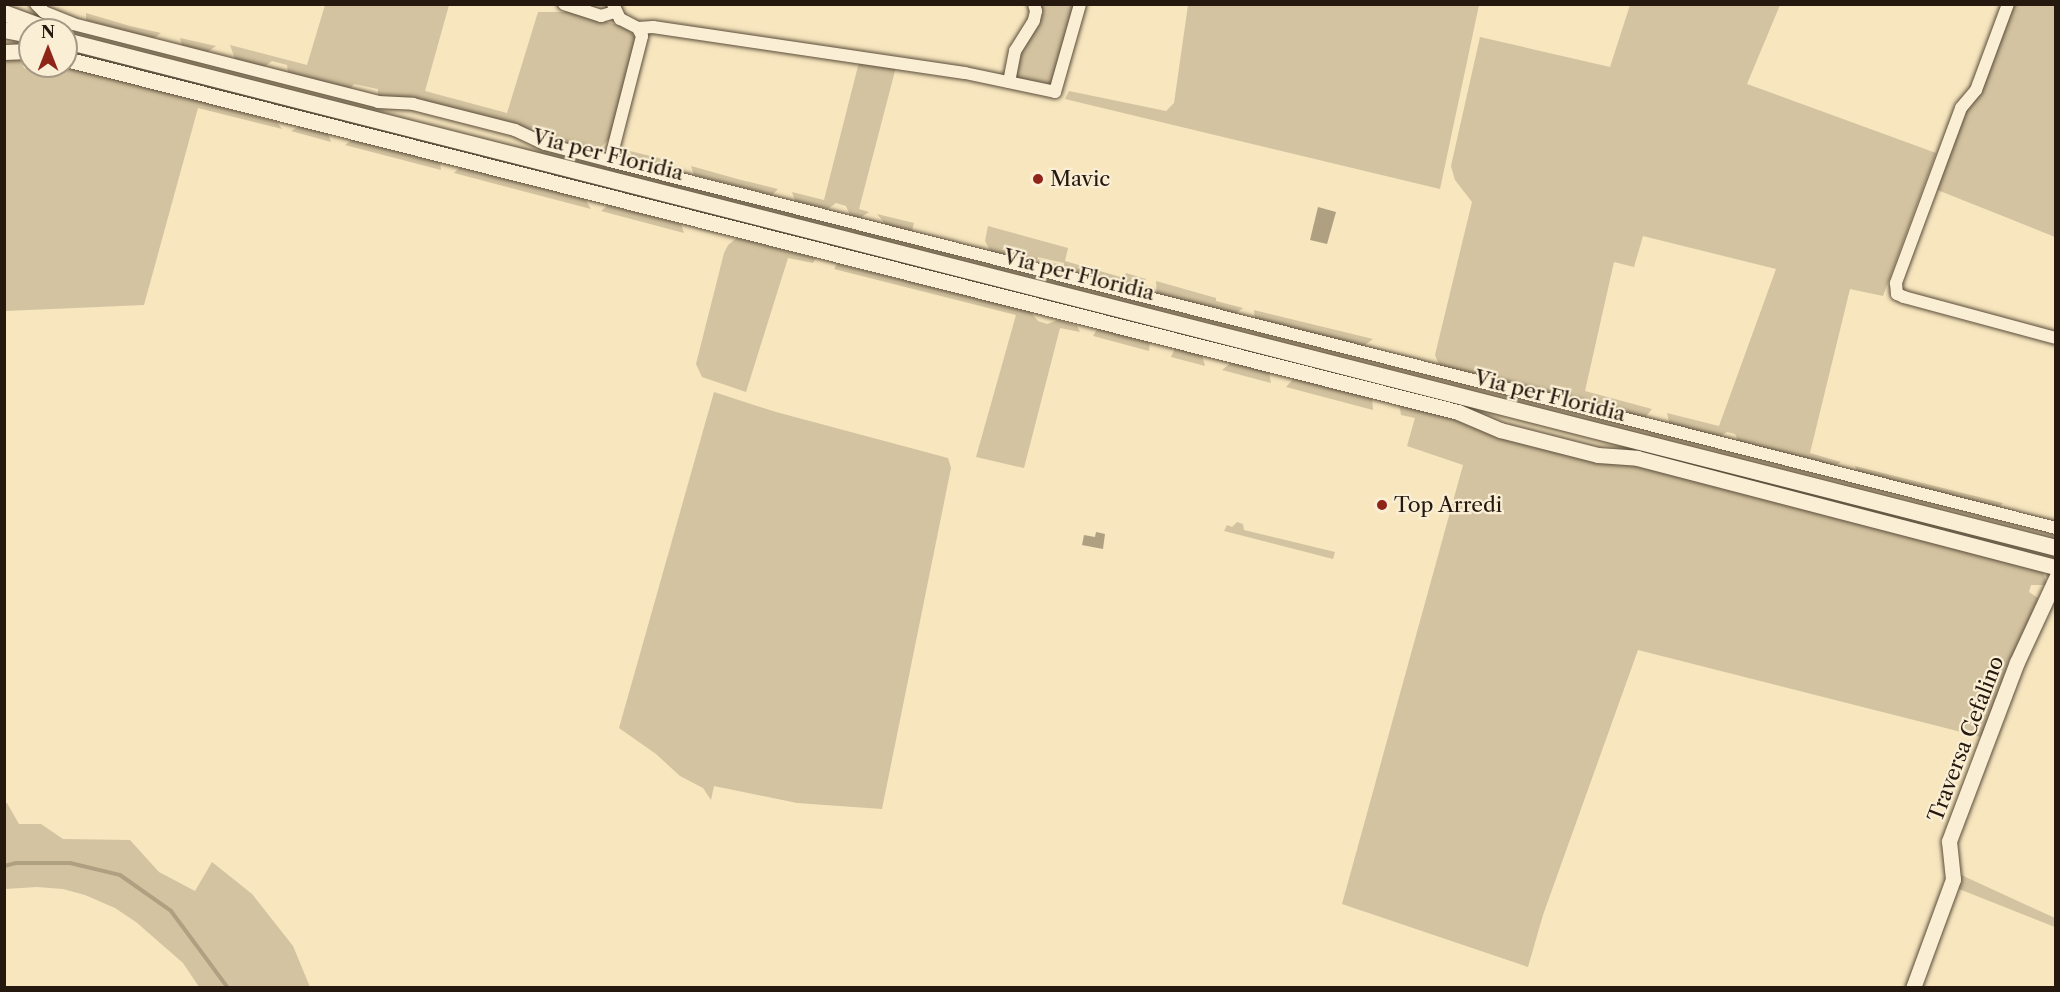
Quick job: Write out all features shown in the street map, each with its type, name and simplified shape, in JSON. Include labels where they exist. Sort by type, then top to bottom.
[{"type":"main road","points":[[78,41],[91,46]]},
{"type":"main road","points":[[78,43],[91,46]]},
{"type":"main road","name":"Via per Floridia","points":[[91,46],[2055,548]]},
{"type":"street","points":[[36,4],[44,12],[73,24],[370,100],[413,104],[515,130],[545,144],[610,161],[2055,528]]},
{"type":"street","points":[[564,4],[601,16],[614,8],[620,19],[638,28],[653,27],[1009,82],[1055,92],[1080,4]]},
{"type":"street","points":[[1009,82],[1015,51],[1034,20],[1036,11],[1034,4]]},
{"type":"street","points":[[2008,4],[1976,90],[1961,108],[1896,283],[1898,294],[1904,297],[2055,338]]},
{"type":"street","points":[[610,161],[641,46],[638,28]]},
{"type":"street","points":[[78,62],[1458,412],[1500,430],[1598,455],[1636,458],[2055,567]]},
{"type":"street","name":"Traversa Cefalino","points":[[1912,987],[1953,879],[1949,841],[2017,662],[2055,578]]},
{"type":"shaded area","points":[[325,5],[449,5],[425,91],[507,113],[538,12],[568,12],[626,27],[636,38],[614,134],[596,152],[546,139],[526,129],[416,98],[378,96],[378,89],[354,84],[350,89],[288,73],[287,65],[272,61],[264,67],[235,59],[230,45],[307,65]]},
{"type":"shaded area","points":[[1038,5],[1076,5],[1054,89],[1012,79],[1018,53]]},
{"type":"shaded area","points":[[1188,5],[1479,5],[1440,189],[1065,99],[1069,91],[1166,111],[1174,103]]},
{"type":"shaded area","points":[[1630,5],[1780,5],[1747,84],[1936,153],[1883,296],[1850,289],[1810,453],[1841,462],[1833,467],[1739,443],[1735,434],[1727,432],[1718,438],[1670,426],[1667,413],[1719,426],[1776,269],[1643,236],[1634,267],[1614,262],[1585,391],[1652,409],[1644,419],[1572,401],[1566,388],[1557,386],[1549,395],[1440,367],[1435,355],[1472,202],[1455,180],[1451,166],[1480,37],[1610,67]]},
{"type":"shaded area","points":[[2012,5],[2055,5],[2055,237],[1935,189],[1964,110]]},
{"type":"shaded area","points":[[86,13],[161,33],[153,39],[86,20]]},
{"type":"shaded area","points":[[180,38],[216,46],[206,53],[182,46]]},
{"type":"shaded area","points":[[18,55],[18,78],[78,78],[78,70],[113,77],[277,122],[282,129],[198,108],[144,305],[5,311],[4,58]]},
{"type":"shaded area","points":[[859,62],[896,67],[859,209],[869,212],[860,218],[850,215],[846,206],[836,203],[828,209],[795,201],[792,192],[824,200]]},
{"type":"shaded area","points":[[300,126],[328,133],[331,142],[291,131]]},
{"type":"shaded area","points":[[353,139],[440,162],[441,170],[345,145]]},
{"type":"shaded area","points":[[630,151],[675,162],[666,168],[633,160]]},
{"type":"shaded area","points":[[691,166],[778,189],[772,195],[694,175]]},
{"type":"shaded area","points":[[460,167],[585,199],[591,209],[454,173]]},
{"type":"shaded area","points":[[608,205],[681,224],[684,233],[601,211]]},
{"type":"shaded area","points":[[1318,207],[1336,212],[1327,244],[1310,240]]},
{"type":"shaded area","points":[[877,214],[914,223],[912,231],[886,225]]},
{"type":"shaded area","points":[[988,226],[1068,248],[1065,261],[1124,278],[1126,273],[1146,279],[1134,289],[1064,271],[1064,263],[1038,257],[1036,264],[991,252],[985,241]]},
{"type":"shaded area","points":[[737,238],[816,258],[813,263],[788,258],[746,392],[702,377],[696,364],[724,253],[728,245]]},
{"type":"shaded area","points":[[837,264],[1030,311],[1038,321],[1047,324],[1058,320],[1077,326],[1080,332],[1060,328],[1024,468],[976,457],[1016,315],[834,269]]},
{"type":"shaded area","points":[[1156,281],[1243,308],[1234,315],[1157,295]]},
{"type":"shaded area","points":[[1254,310],[1373,339],[1362,347],[1255,320]]},
{"type":"shaded area","points":[[1098,328],[1150,342],[1149,351],[1093,336]]},
{"type":"shaded area","points":[[1175,348],[1202,355],[1205,366],[1171,357]]},
{"type":"shaded area","points":[[1232,362],[1269,372],[1271,383],[1222,370]]},
{"type":"shaded area","points":[[1295,377],[1372,398],[1373,410],[1286,387]]},
{"type":"shaded area","points":[[714,392],[776,412],[948,458],[951,468],[882,809],[797,803],[714,786],[711,800],[703,788],[680,776],[656,754],[619,728]]},
{"type":"shaded area","points":[[1399,403],[2043,572],[2047,585],[2031,585],[2029,592],[2041,600],[1981,737],[1638,650],[1543,915],[1528,967],[1342,904],[1463,465],[1407,446],[1415,418],[1401,415]]},
{"type":"shaded area","points":[[1855,466],[2003,503],[1997,509],[1857,473]]},
{"type":"shaded area","points":[[1237,522],[1243,524],[1244,530],[1335,552],[1333,559],[1224,531],[1227,525],[1232,527]]},
{"type":"shaded area","points":[[1096,532],[1105,534],[1103,549],[1082,545],[1084,535],[1095,537]]},
{"type":"shaded area","points":[[7,803],[19,824],[41,824],[63,839],[130,840],[159,872],[195,891],[212,862],[252,894],[293,946],[310,987],[199,987],[183,963],[136,922],[115,908],[85,895],[63,889],[37,887],[5,889],[4,804]]},
{"type":"shaded area","points":[[1959,874],[2055,918],[2055,927],[1959,889]]},
{"type":"waterway","points":[[4,866],[16,863],[70,863],[120,875],[171,911],[228,988]]},
{"type":"place","name":"Mavic","points":[[1038,179]]},
{"type":"place","name":"Top Arredi","points":[[1382,505]]}]
